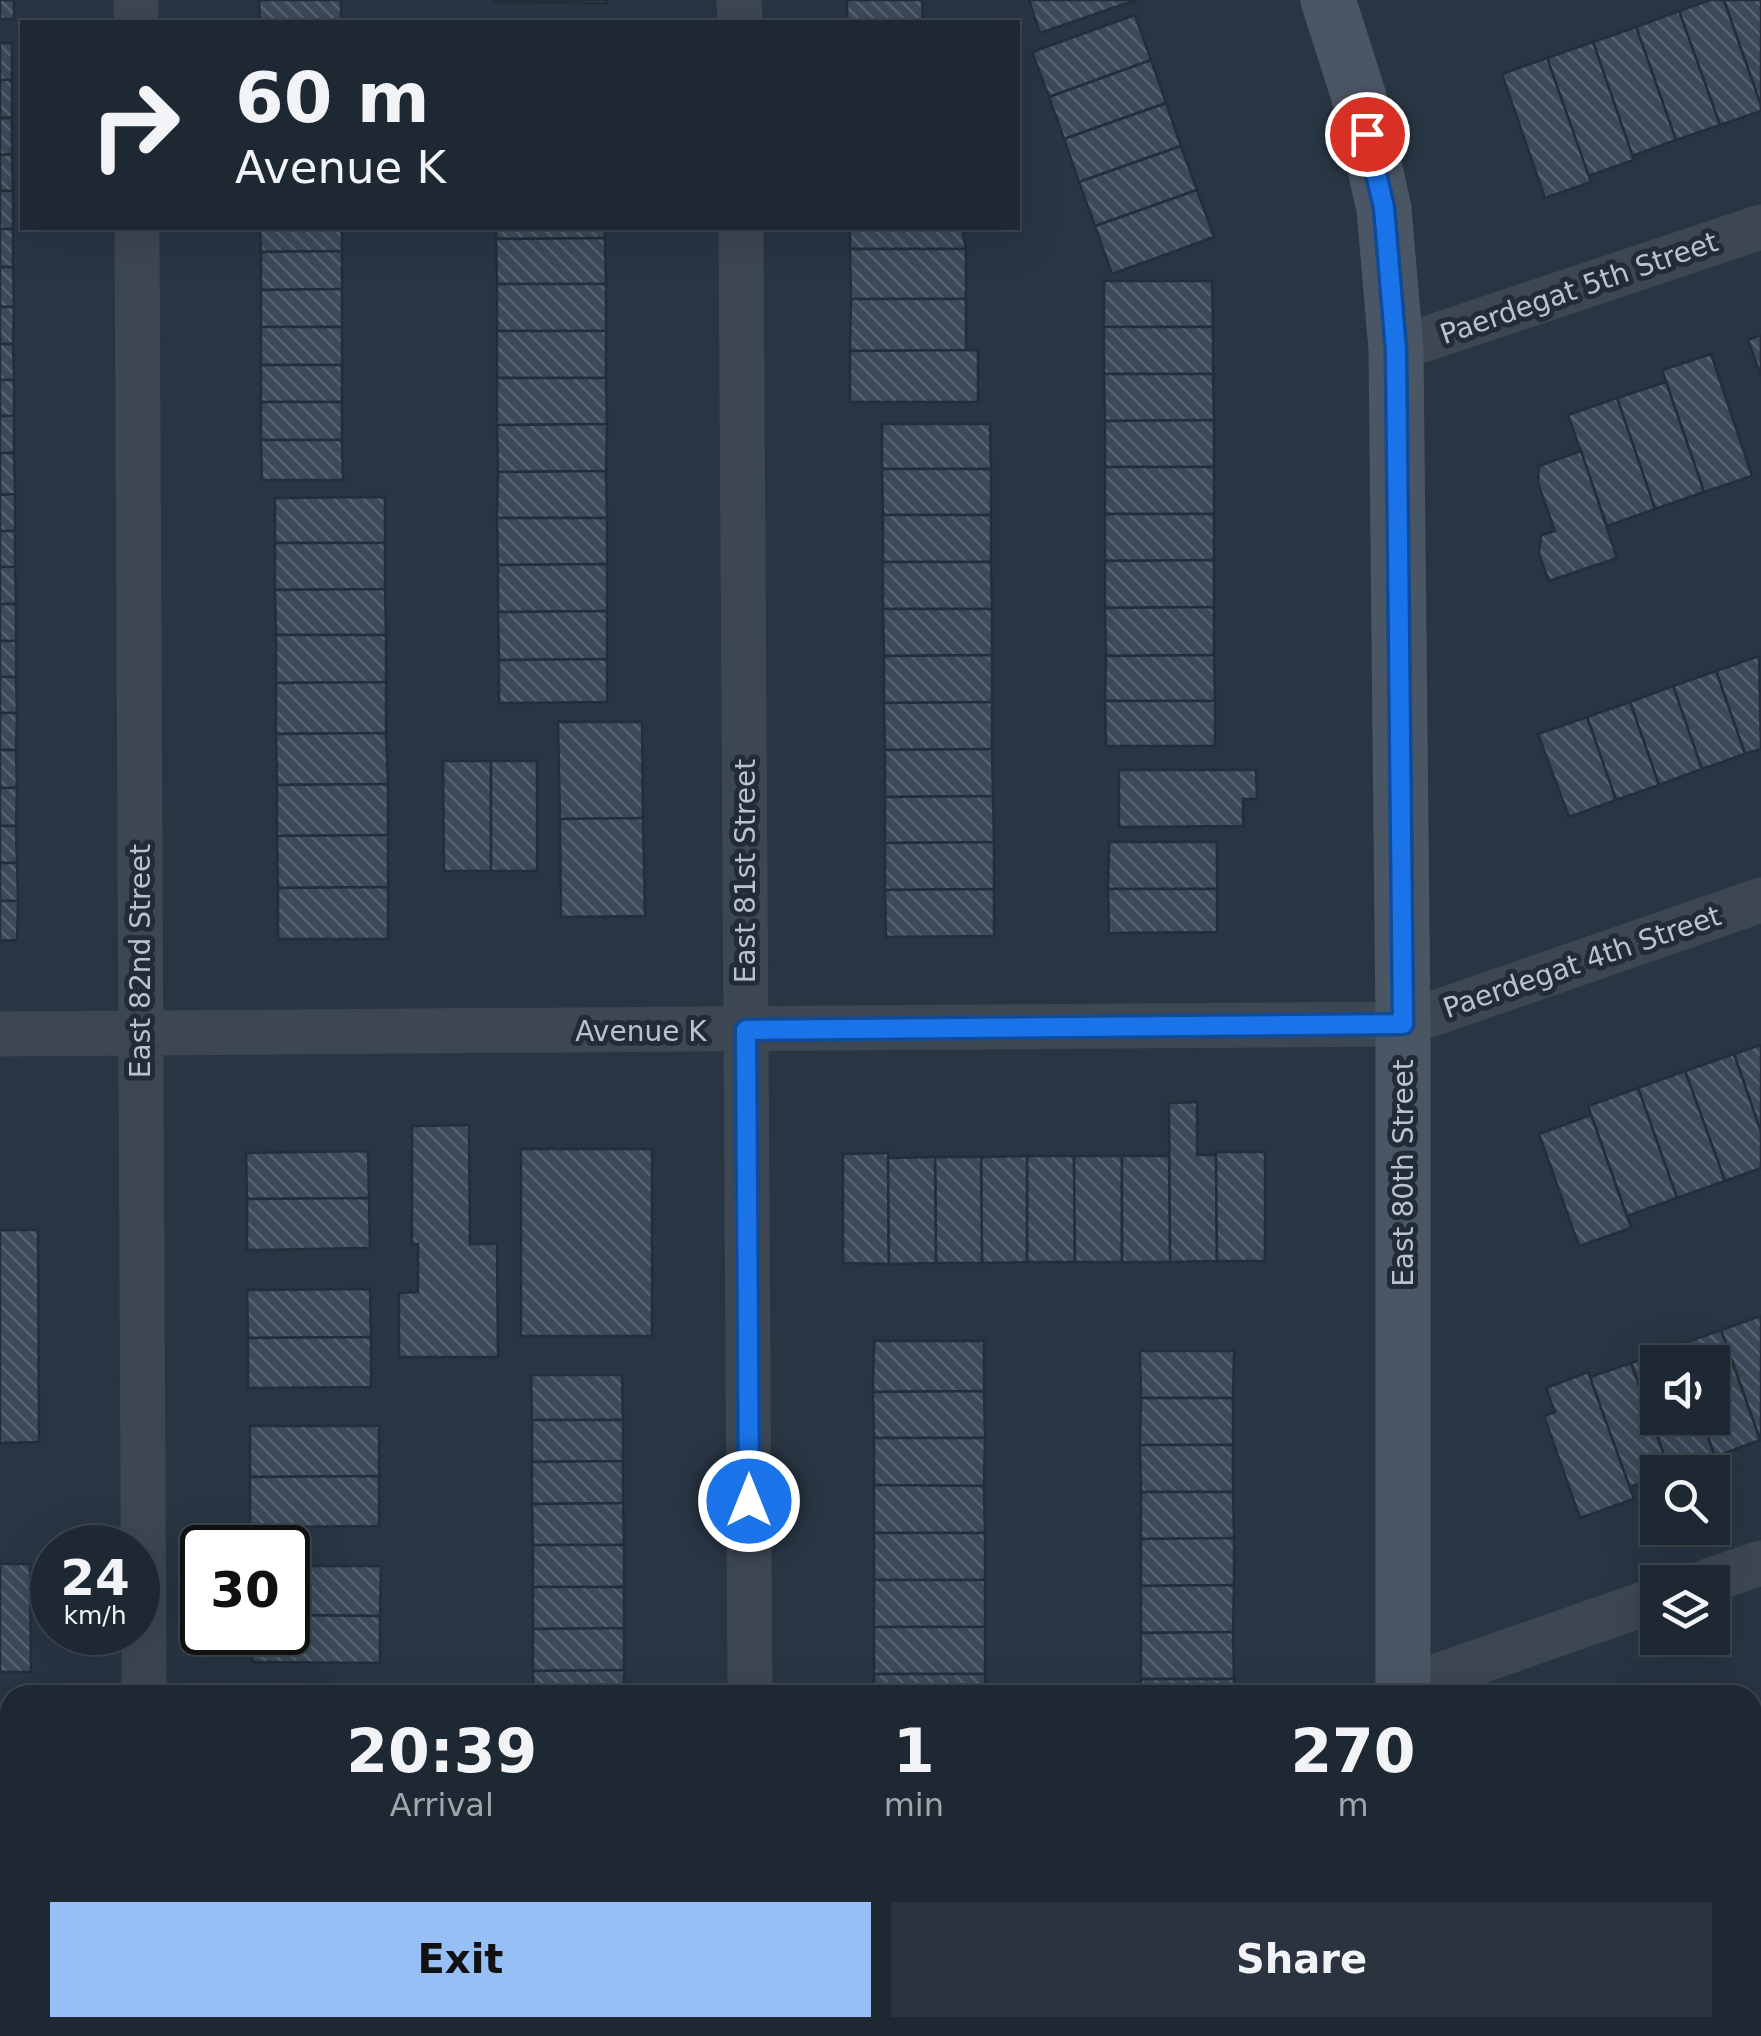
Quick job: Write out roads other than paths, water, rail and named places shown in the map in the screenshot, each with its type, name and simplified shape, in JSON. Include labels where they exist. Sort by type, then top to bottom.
[{"type":"street","name":"East 80th Street","points":[[1328,0],[1359,97],[1384,208],[1396,350],[1403,1024],[1403,1685]]},
{"type":"street","name":"Paerdegat 5th Street","points":[[1396,350],[1761,227]]},
{"type":"street","name":"East 82nd Street","points":[[137,230],[144,1685]]},
{"type":"street","name":"East 81st Street","points":[[741,230],[750,1685]]},
{"type":"street","name":"Paerdegat 4th Street","points":[[1403,1024],[1761,900]]},
{"type":"street","name":"Avenue K","points":[[0,1034],[1403,1024]]},
{"type":"street","points":[[1730,1574],[1761,1563]]},
{"type":"street","points":[[1420,1685],[1640,1605]]}]
